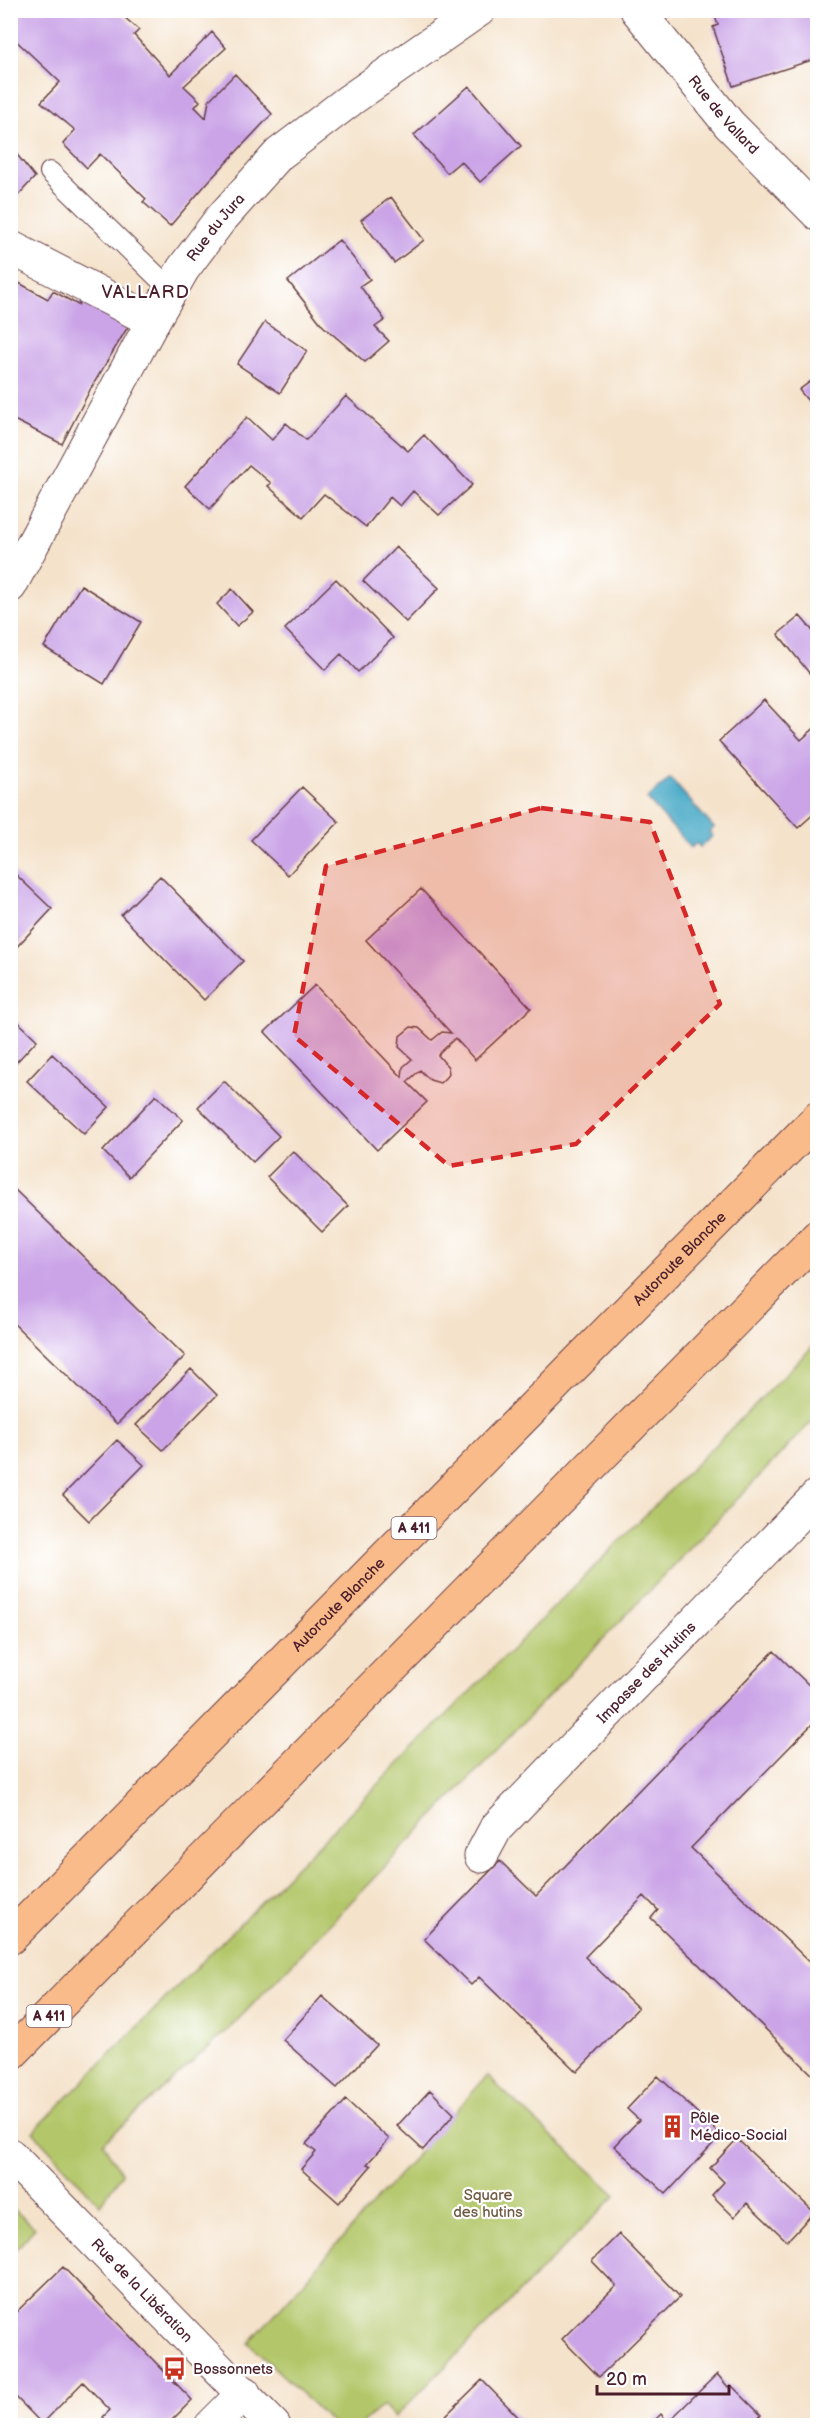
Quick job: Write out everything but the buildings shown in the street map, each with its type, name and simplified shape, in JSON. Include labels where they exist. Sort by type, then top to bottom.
[{"type":"highway","name":"Autoroute Blanche","points":[[10,1938],[818,1118]]},
{"type":"highway","name":"A 411","points":[[10,2055],[818,1236]]},
{"type":"street","name":"Rue du Jura","points":[[10,586],[153,321],[183,269],[219,221],[279,154],[350,100],[478,10]]},
{"type":"street","name":"Rue de Vallard","points":[[638,10],[729,124],[818,214]]},
{"type":"street","points":[[10,247],[153,321]]},
{"type":"street","name":"Impasse des Hutins","points":[[481,1856],[496,1828],[818,1495]]},
{"type":"street","name":"Rue de la Libération","points":[[10,2155],[274,2426]]},
{"type":"street","points":[[211,2426],[244,2393]]},
{"type":"lane","points":[[50,172],[171,290]]},
{"type":"highlighted area","points":[[541,808],[650,822],[720,1004],[576,1144],[449,1166],[294,1036],[326,866]]},
{"type":"green space","points":[[817,1342],[817,1416],[231,2027],[103,2143],[122,2174],[100,2205],[33,2132]]},
{"type":"green space","name":"Square des hutins","points":[[487,2076],[616,2195],[395,2417],[383,2405],[359,2425],[334,2425],[249,2343]]},
{"type":"green space","points":[[10,2206],[35,2228],[11,2255],[10,2255]]},
{"type":"water","points":[[670,778],[714,828],[709,832],[713,836],[700,847],[696,843],[691,848],[647,799]]},
{"type":"place","name":"Pôle Médico-Social","points":[[672,2127]]},
{"type":"place","name":"Bossonnets","points":[[175,2369]]},
{"type":"district","name":"VALLARD","points":[[146,292]]}]
